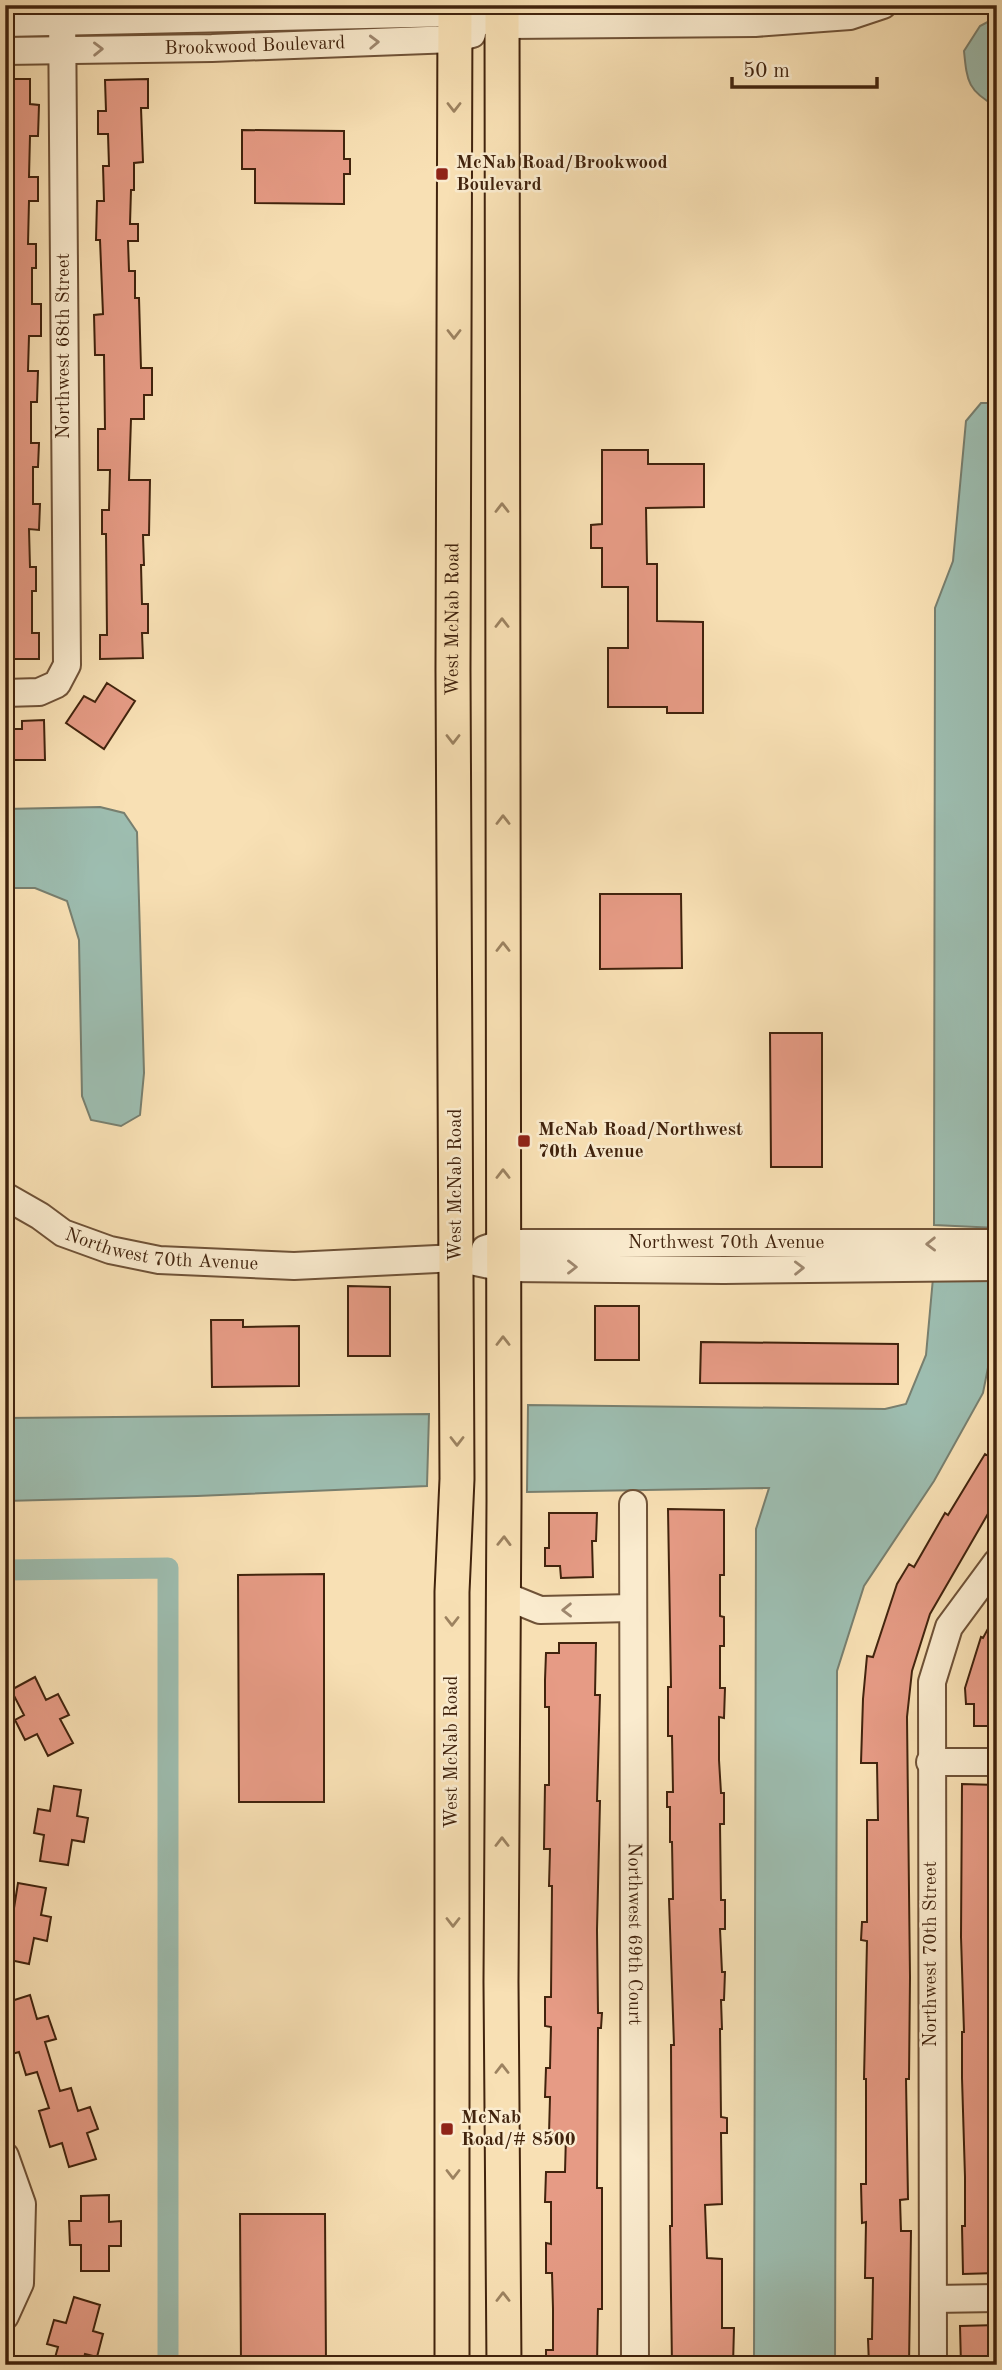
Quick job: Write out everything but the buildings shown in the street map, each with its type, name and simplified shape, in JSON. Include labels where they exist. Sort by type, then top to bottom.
[{"type":"main road","points":[[503,15],[504,1501],[501,1982],[504,2365]]},
{"type":"main road","name":"West McNab Road","points":[[452,2365],[452,1592],[457,1479],[453,671],[454,19]]},
{"type":"street","name":"Brookwood Boulevard","points":[[5,51],[212,48],[503,15],[755,23],[850,16],[883,5]]},
{"type":"street","name":"Brookwood Boulevard","points":[[5,23],[62,13],[454,19]]},
{"type":"street","name":"Northwest 68th Street","points":[[5,693],[39,692],[57,684],[67,665],[62,13]]},
{"type":"street","name":"Northwest 70th Avenue","points":[[5,1196],[63,1233],[110,1250],[159,1260],[294,1266],[503,1255],[997,1243]]},
{"type":"street","name":"Northwest 70th Avenue","points":[[503,1255],[724,1270],[997,1267]]},
{"type":"street","name":"Northwest 69th Court","points":[[633,1504],[635,2365]]},
{"type":"street","name":"Northwest 70th Street","points":[[933,2365],[930,1762],[932,1682],[949,1627],[997,1562]]},
{"type":"street","points":[[503,1594],[540,1610],[633,1608]]},
{"type":"street","points":[[930,1762],[997,1762]]},
{"type":"street","points":[[5,2156],[22,2204],[20,2283],[5,2316]]},
{"type":"street","points":[[933,2300],[997,2298]]},
{"type":"shaded area","points":[[997,17],[997,107],[980,96],[971,85],[964,51],[980,26]]},
{"type":"shaded area","points":[[981,403],[997,403],[997,1228],[934,1225],[935,608],[953,561],[966,421]]},
{"type":"shaded area","points":[[100,807],[124,813],[137,832],[144,1073],[140,1115],[121,1126],[91,1120],[82,1096],[79,940],[67,901],[35,888],[5,888],[5,809]]},
{"type":"shaded area","points":[[933,1278],[997,1281],[997,1322],[983,1393],[934,1481],[864,1586],[837,1671],[835,2365],[754,2365],[756,1529],[769,1488],[527,1492],[528,1405],[885,1409],[906,1404],[926,1355]]},
{"type":"shaded area","points":[[429,1414],[427,1486],[5,1501],[5,1418]]},
{"type":"waterway","points":[[5,1570],[168,1568],[168,2365]]},
{"type":"place","name":"McNab Road/Brookwood Boulevard","points":[[442,174]]},
{"type":"place","name":"McNab Road/Northwest 70th Avenue","points":[[524,1141]]},
{"type":"place","name":"McNab Road/# 8500","points":[[447,2129]]}]
